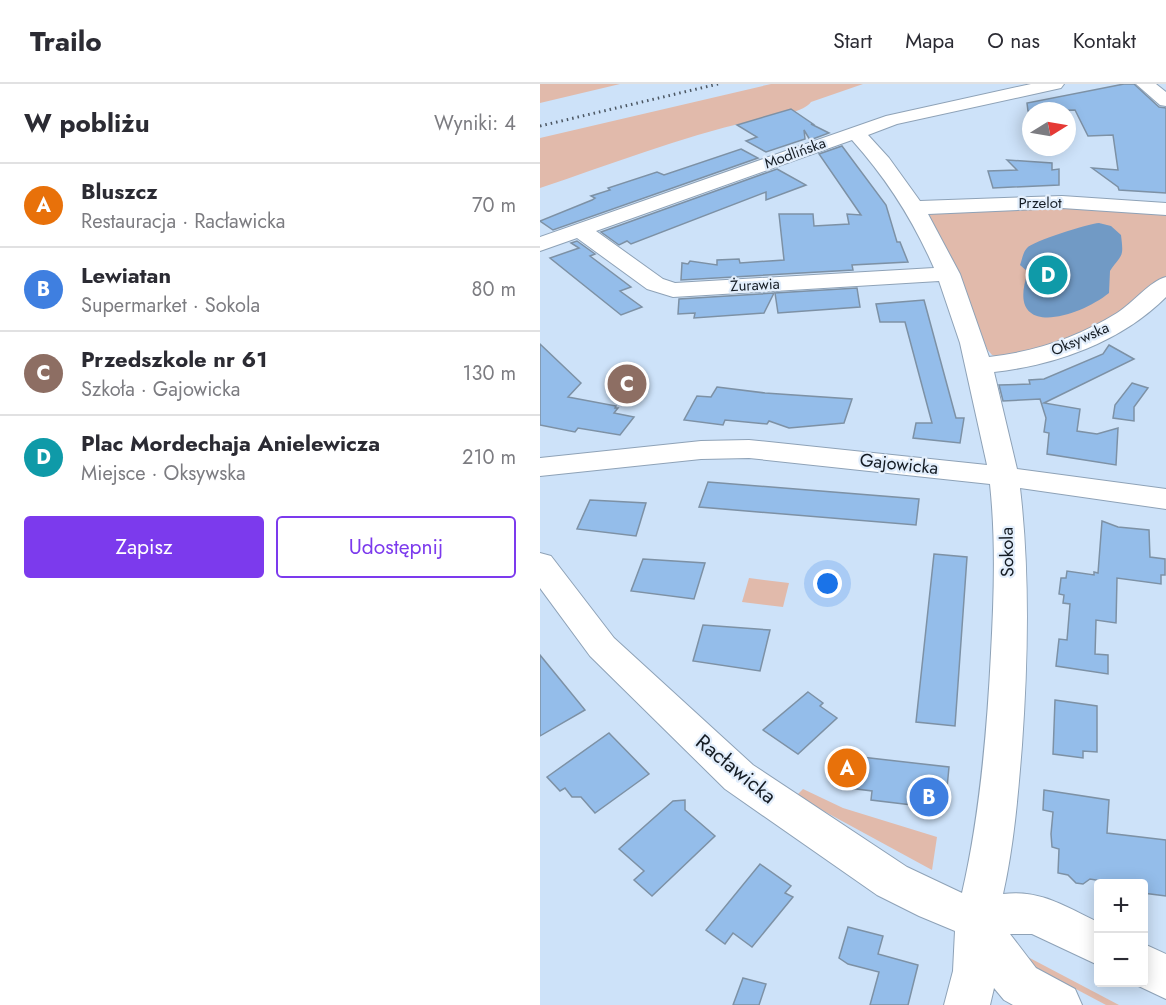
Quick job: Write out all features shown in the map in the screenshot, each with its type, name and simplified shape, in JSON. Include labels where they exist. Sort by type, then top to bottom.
[{"type":"street","name":"Modlińska","points":[[540,244],[892,120],[1056,84]]},
{"type":"street","points":[[1145,84],[1166,101]]},
{"type":"street","name":"Sokola","points":[[855,132],[886,166],[915,208],[948,274],[969,324],[981,366],[1006,500],[1008,580],[1005,717],[990,857],[977,919],[974,978],[967,1005]]},
{"type":"street","name":"Przelot","points":[[915,208],[1062,202],[1166,209]]},
{"type":"street","name":"Żurawia","points":[[580,230],[655,284],[673,290],[948,274]]},
{"type":"street","name":"Oksywska","points":[[981,366],[1008,364],[1032,358],[1088,338],[1136,311],[1166,284]]},
{"type":"street","name":"Gajowicka","points":[[540,478],[596,472],[630,459],[701,450],[749,449],[805,453],[1166,499]]},
{"type":"street","name":"Racławicka","points":[[540,564],[602,647],[739,777],[892,881],[934,902],[977,919]]},
{"type":"street","points":[[1059,1005],[1020,984],[1005,966],[977,919],[1021,912],[1036,914],[1094,942]]},
{"type":"street","points":[[1148,968],[1166,977]]},
{"type":"shaded area","points":[[540,84],[620,84],[540,103]]},
{"type":"shaded area","points":[[771,84],[863,84],[811,102],[800,110],[698,135],[540,188],[540,138]]},
{"type":"shaded area","points":[[1028,206],[1166,212],[1166,276],[1131,307],[1062,342],[999,357],[992,355],[987,349],[959,277],[928,214]]},
{"type":"shaded area","points":[[749,578],[789,583],[783,607],[742,602]]},
{"type":"shaded area","points":[[803,789],[843,808],[937,837],[932,870],[796,796]]},
{"type":"shaded area","points":[[1026,956],[1119,1005],[1106,1005],[1025,962]]},
{"type":"water","points":[[1099,223],[1111,226],[1121,235],[1122,252],[1110,271],[1109,293],[1080,310],[1048,317],[1035,315],[1026,307],[1023,293],[1028,272],[1020,265],[1026,250],[1031,245],[1050,237]]},
{"type":"building","points":[[1134,84],[1159,107],[1166,108],[1166,193],[1119,190],[1092,168],[1118,170],[1113,135],[1088,136],[1076,112],[1076,102],[1032,102]]},
{"type":"building","points":[[791,109],[813,124],[811,124],[829,133],[810,140],[804,130],[805,139],[766,152],[746,141],[757,137],[737,125]]},
{"type":"building","points":[[842,146],[886,205],[897,242],[900,242],[908,262],[852,265],[853,270],[681,280],[682,263],[688,264],[690,261],[717,265],[717,260],[739,259],[740,263],[784,260],[779,214],[813,214],[814,226],[849,224],[847,214],[861,215],[819,154]]},
{"type":"building","points":[[741,149],[758,158],[553,230],[540,221],[592,200],[595,198],[591,196],[610,190],[608,188],[657,172],[664,175]]},
{"type":"building","points":[[1007,160],[1052,163],[1052,170],[1059,169],[1059,185],[993,188],[988,171],[1017,170]]},
{"type":"building","points":[[777,169],[806,185],[766,200],[766,192],[631,244],[627,241],[619,245],[601,232]]},
{"type":"building","points":[[577,241],[595,254],[590,256],[631,287],[620,291],[642,307],[621,315],[550,258],[579,248],[571,243]]},
{"type":"building","points":[[857,288],[860,307],[778,313],[775,293]]},
{"type":"building","points":[[774,293],[764,313],[694,318],[695,313],[678,314],[679,299]]},
{"type":"building","points":[[924,300],[956,418],[964,418],[960,443],[913,438],[916,423],[932,423],[905,322],[880,322],[876,304]]},
{"type":"building","points":[[540,344],[581,383],[568,397],[616,406],[615,408],[618,408],[614,413],[634,417],[620,435],[578,428],[575,432],[540,425]]},
{"type":"building","points":[[1109,345],[1134,359],[1044,403],[1080,409],[1077,431],[1097,434],[1118,428],[1116,465],[1047,454],[1049,433],[1044,432],[1046,418],[1040,399],[1003,401],[999,385],[1030,384],[1029,380],[1044,379],[1103,354]]},
{"type":"building","points":[[1132,383],[1148,388],[1134,407],[1134,421],[1113,418],[1115,405]]},
{"type":"building","points":[[717,387],[852,399],[844,423],[789,428],[769,421],[767,424],[725,420],[723,425],[684,420],[697,396],[711,397]]},
{"type":"building","points":[[708,482],[919,499],[916,525],[699,507]]},
{"type":"building","points":[[590,500],[646,503],[636,536],[577,529]]},
{"type":"building","points":[[1102,521],[1118,527],[1149,530],[1150,557],[1165,559],[1165,575],[1161,575],[1161,584],[1117,578],[1116,623],[1096,620],[1095,654],[1108,655],[1108,674],[1056,666],[1059,639],[1067,640],[1070,604],[1063,603],[1064,595],[1059,594],[1061,578],[1066,578],[1067,571],[1094,575],[1094,572],[1098,573]]},
{"type":"building","points":[[934,554],[967,557],[955,726],[916,722]]},
{"type":"building","points":[[643,559],[705,563],[694,599],[631,591]]},
{"type":"building","points":[[703,625],[770,630],[760,671],[693,661]]},
{"type":"building","points":[[540,655],[585,710],[540,736]]},
{"type":"building","points":[[808,692],[823,703],[820,706],[837,718],[798,754],[763,730]]},
{"type":"building","points":[[1055,700],[1097,706],[1097,752],[1083,751],[1083,758],[1053,754]]},
{"type":"building","points":[[609,733],[649,774],[595,813],[581,797],[572,797],[565,788],[560,791],[547,777]]},
{"type":"building","points":[[835,754],[949,767],[945,809],[871,800],[872,791],[849,788],[850,778],[831,776]]},
{"type":"building","points":[[1044,790],[1109,800],[1107,833],[1166,840],[1166,896],[1148,894],[1148,879],[1090,879],[1083,884],[1076,883],[1068,875],[1058,873],[1059,849],[1052,847],[1053,812],[1043,810]]},
{"type":"building","points":[[685,800],[685,810],[715,836],[652,896],[634,880],[644,871],[619,849],[673,801]]},
{"type":"building","points":[[760,864],[791,886],[785,893],[793,897],[752,947],[733,933],[725,944],[706,930]]},
{"type":"building","points":[[848,927],[883,936],[878,954],[918,965],[908,1005],[870,1005],[879,972],[848,964],[839,958]]},
{"type":"building","points":[[743,978],[766,984],[759,1005],[733,1005]]},
{"type":"railway","points":[[540,126],[718,84]]},
{"type":"place","name":"Plac Mordechaja Anielewicza","points":[[1048,275]]},
{"type":"place","name":"Przedszkole nr 61","points":[[627,384]]},
{"type":"place","name":"Bluszcz","points":[[847,768]]},
{"type":"place","name":"Lewiatan","points":[[929,797]]}]
